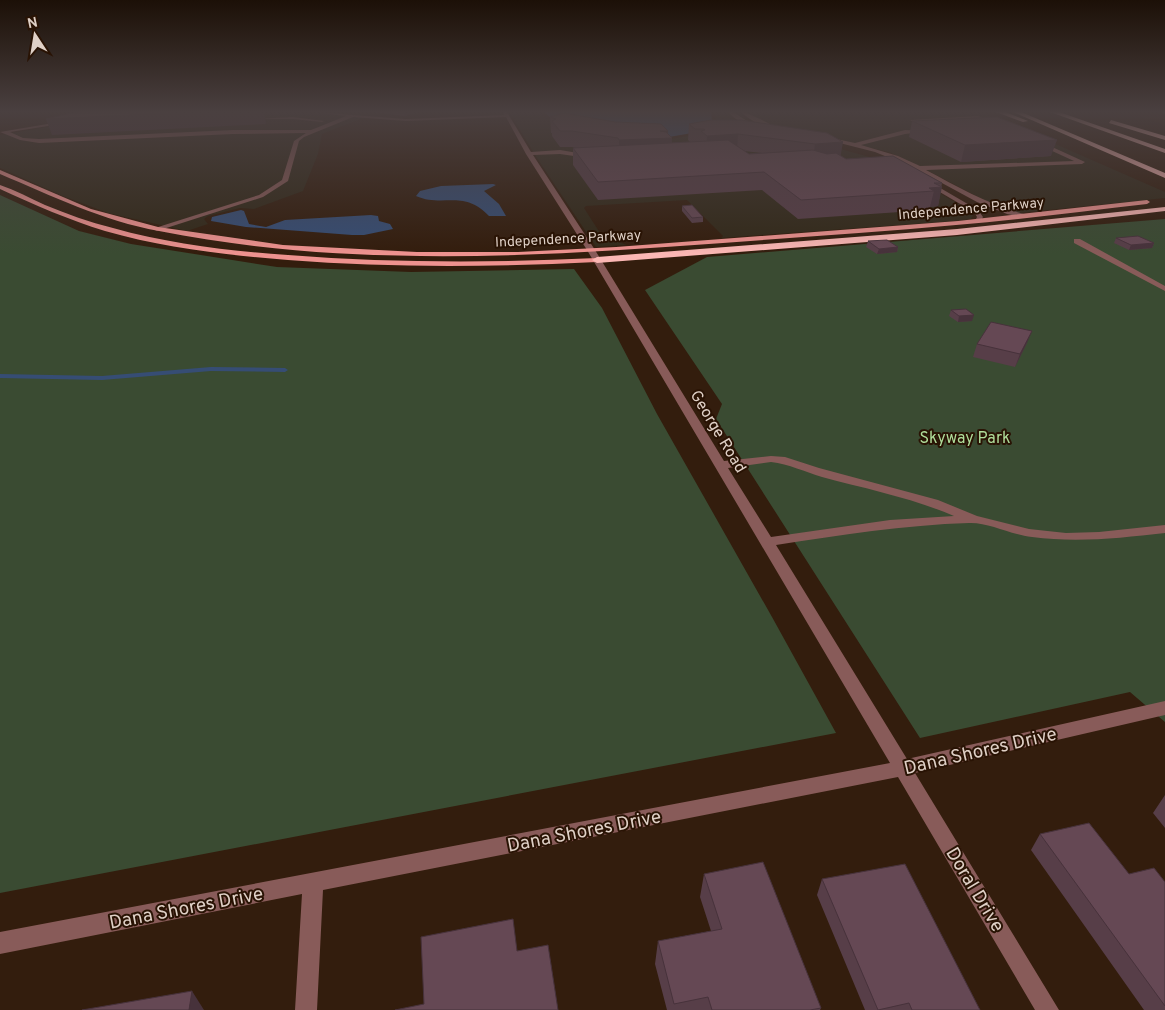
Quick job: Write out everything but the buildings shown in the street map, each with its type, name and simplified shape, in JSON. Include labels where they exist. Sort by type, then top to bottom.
[{"type":"highway","points":[[1126,159],[1165,176]]},
{"type":"highway","points":[[1147,202],[1165,200]]},
{"type":"highway","points":[[594,255],[957,232],[1165,209]]},
{"type":"main road","name":"Independence Parkway","points":[[0,172],[89,210],[157,229],[261,245],[374,253],[594,255]]},
{"type":"main road","name":"Independence Parkway","points":[[0,187],[51,211],[100,227],[166,242],[244,253],[405,264],[511,264],[978,221],[1147,202]]},
{"type":"street","points":[[157,229],[261,196],[285,182],[292,159]]},
{"type":"street","name":"George Road","points":[[532,159],[594,255],[903,768]]},
{"type":"street","points":[[881,159],[911,174]]},
{"type":"street","points":[[898,159],[996,210],[1026,216]]},
{"type":"street","points":[[894,170],[1082,162],[1075,159]]},
{"type":"street","points":[[925,181],[976,211],[980,217],[978,221]]},
{"type":"street","points":[[1077,242],[1165,289]]},
{"type":"street","points":[[720,465],[771,459],[785,460],[815,471],[934,503],[973,519],[1029,533],[1066,537],[1116,535],[1165,529]]},
{"type":"street","points":[[768,542],[890,524],[973,519]]},
{"type":"street","name":"Dana Shores Drive","points":[[0,943],[903,768],[1165,708]]},
{"type":"street","name":"Doral Drive","points":[[903,768],[1048,1010]]},
{"type":"street","points":[[306,1010],[314,883]]},
{"type":"shaded area","points":[[0,159],[316,159],[303,191],[254,209],[240,208],[208,216],[204,219],[208,224],[187,231],[108,213],[63,196],[0,168]]},
{"type":"shaded area","points":[[538,159],[877,159],[899,169],[970,211],[973,216],[971,219],[954,221],[721,238],[723,236],[687,200],[586,206],[584,208],[602,236],[627,245],[596,247]]},
{"type":"shaded area","points":[[904,159],[1090,159],[1165,192],[1165,198],[1018,213],[1001,209]]},
{"type":"green space","points":[[0,195],[79,231],[131,244],[277,267],[411,272],[574,269],[602,308],[657,414],[836,733],[0,893]]},
{"type":"green space","name":"Skyway Park","points":[[1165,219],[1165,722],[1130,692],[920,738],[716,419],[722,404],[645,290],[707,257]]},
{"type":"water","points":[[496,185],[484,191],[499,204],[506,216],[489,216],[480,208],[462,201],[435,200],[416,196],[420,191],[441,186]]},
{"type":"water","points":[[241,210],[244,211],[249,224],[266,227],[285,220],[371,215],[378,216],[379,221],[390,224],[393,229],[364,235],[352,235],[246,227],[211,221],[212,217]]},
{"type":"waterway","points":[[0,376],[102,378],[211,369],[285,370]]}]
